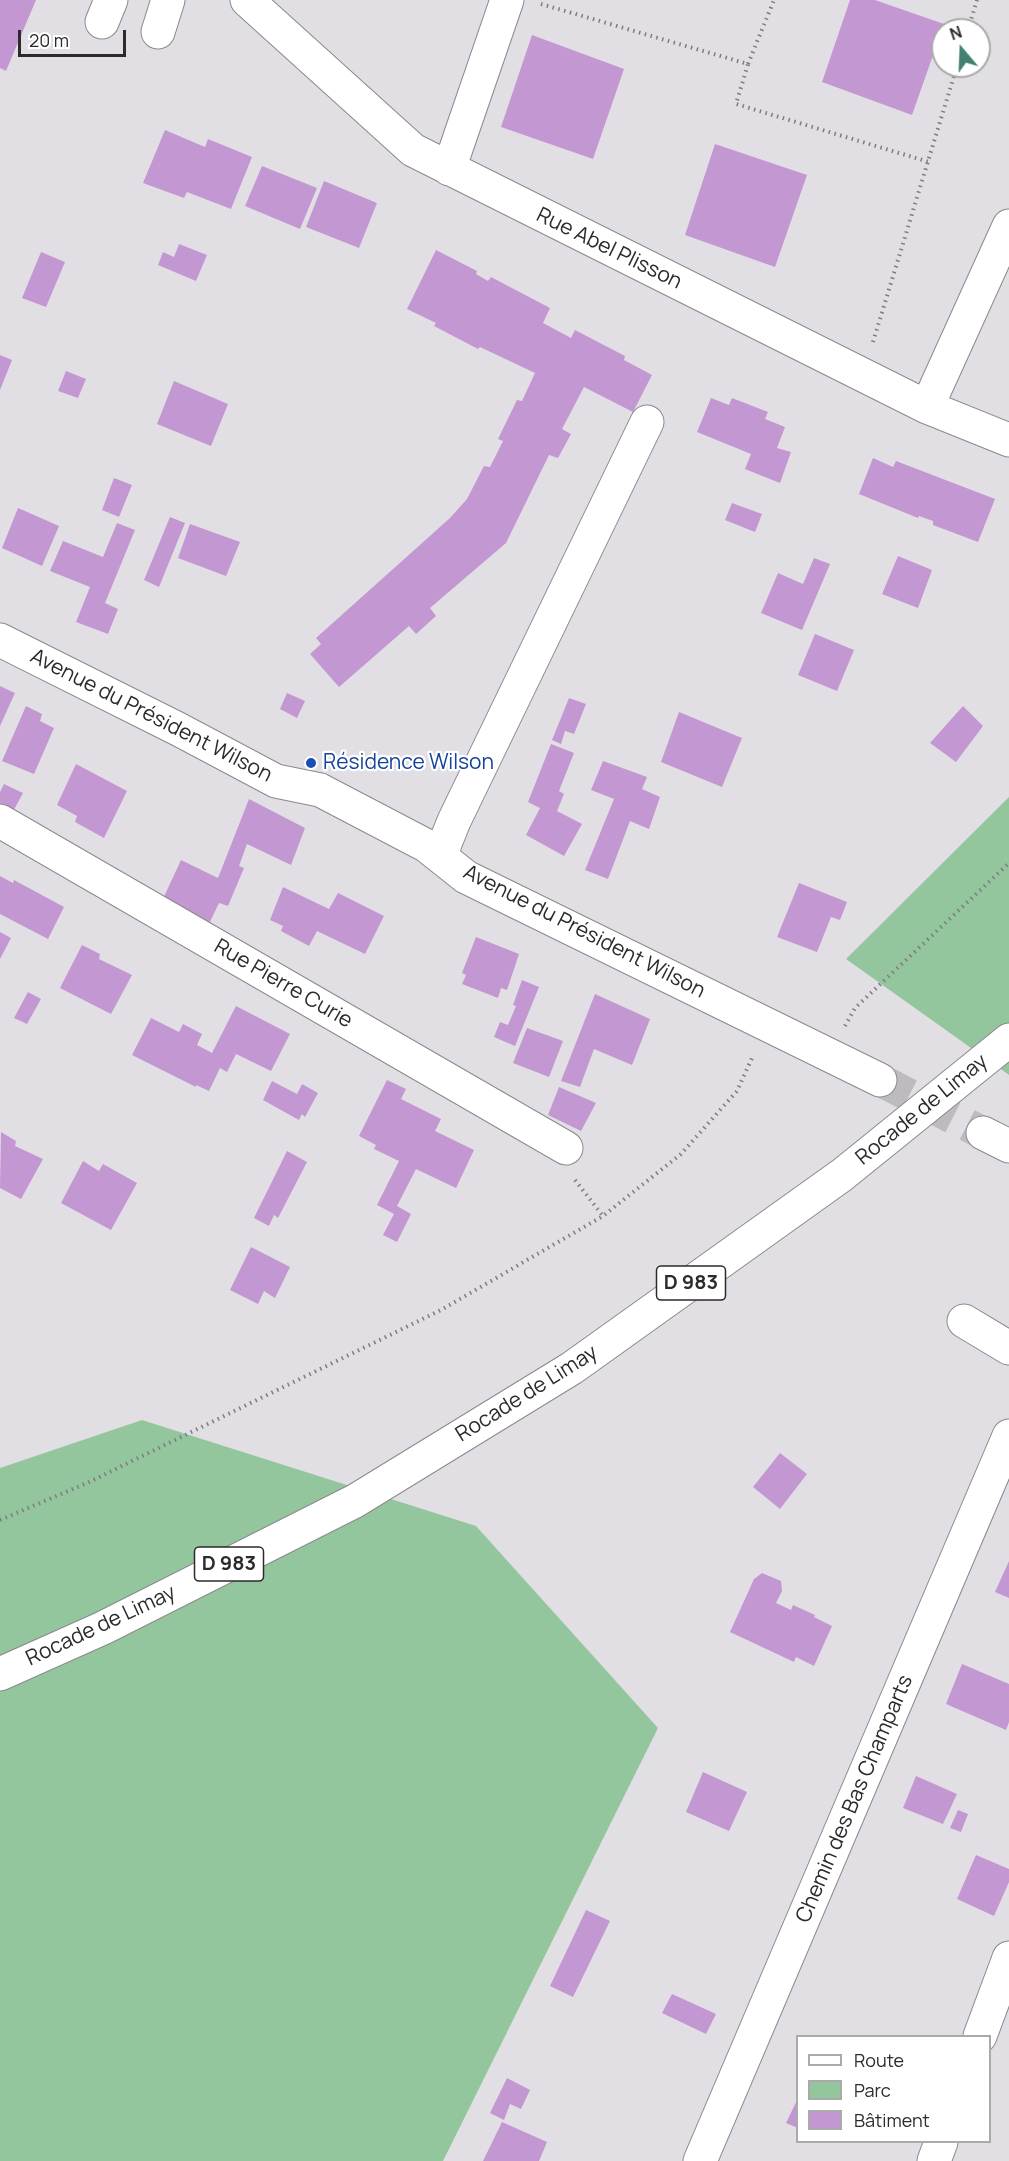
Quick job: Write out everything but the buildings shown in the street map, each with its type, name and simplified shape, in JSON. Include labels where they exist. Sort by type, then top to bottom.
[{"type":"street","points":[[158,32],[168,0]]},
{"type":"street","name":"Rue Abel Plisson","points":[[247,0],[413,150],[927,407],[1009,440]]},
{"type":"street","points":[[449,169],[507,0]]},
{"type":"street","points":[[927,407],[1009,226]]},
{"type":"street","points":[[440,856],[454,821],[647,422]]},
{"type":"street","name":"Avenue du Président Wilson","points":[[0,640],[276,781],[320,790],[427,846],[466,877],[880,1080]]},
{"type":"street","name":"Rue Pierre Curie","points":[[0,820],[566,1148]]},
{"type":"street","name":"Rocade de Limay","points":[[0,1674],[103,1628],[355,1501],[572,1368],[842,1175],[1009,1040]]},
{"type":"street","points":[[964,1321],[1009,1348]]},
{"type":"street","name":"Chemin des Bas Champarts","points":[[700,2161],[1009,1436]]},
{"type":"street","points":[[981,2035],[1009,1958]]},
{"type":"street","points":[[934,2161],[941,2143]]},
{"type":"path","points":[[774,0],[748,64],[736,104],[928,162]]},
{"type":"path","points":[[972,18],[977,0]]},
{"type":"path","points":[[539,3],[748,64]]},
{"type":"path","points":[[861,374],[878,330],[953,78]]},
{"type":"path","points":[[840,1034],[855,1008],[1009,863]]},
{"type":"path","points":[[0,1520],[87,1483],[441,1310],[603,1216],[681,1154],[737,1091],[752,1058],[777,1059],[793,1037]]},
{"type":"path","points":[[566,1148],[576,1182],[603,1216]]},
{"type":"green space","points":[[1009,797],[1009,1075],[846,959]]},
{"type":"green space","points":[[142,1420],[476,1526],[658,1728],[443,2161],[0,2161],[0,1468]]},
{"type":"tunnel","points":[[880,1080],[983,1133]]},
{"type":"place","name":"Résidence Wilson","points":[[311,763]]}]
